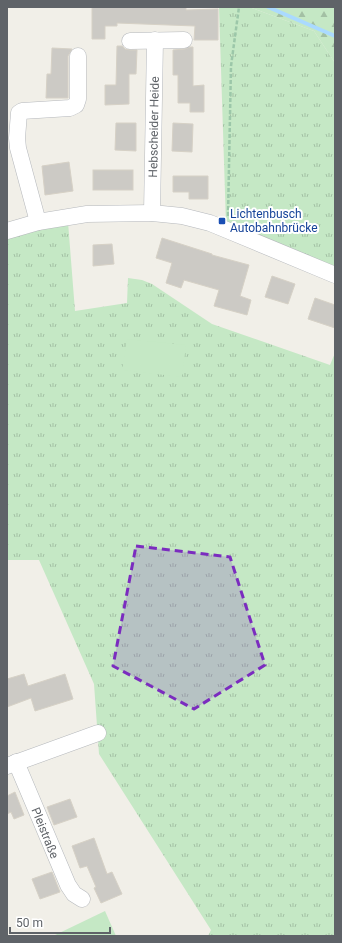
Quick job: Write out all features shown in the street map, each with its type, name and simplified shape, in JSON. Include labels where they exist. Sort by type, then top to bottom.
[{"type":"street","name":"Hebscheider Heide","points":[[152,213],[156,40]]},
{"type":"street","points":[[130,41],[184,40]]},
{"type":"street","points":[[38,222],[18,148],[17,138],[19,113],[22,111],[70,108],[76,105],[78,99],[78,56]]},
{"type":"street","points":[[7,231],[38,222],[87,214],[152,213],[182,216],[210,223],[335,274]]},
{"type":"street","name":"Pleistraße","points":[[82,899],[74,894],[68,885],[12,764],[98,733]]},
{"type":"path","points":[[227,230],[231,66],[239,7]]},
{"type":"highlighted area","points":[[136,546],[230,557],[265,665],[194,709],[113,666]]},
{"type":"green space","points":[[219,7],[249,7],[314,31],[335,63],[335,269],[226,224]]},
{"type":"green space","points":[[249,7],[335,7],[335,63],[314,31]]},
{"type":"green space","points":[[68,222],[75,311],[127,303],[128,278],[142,280],[152,284],[212,324],[330,365],[335,353],[335,936],[208,936],[211,930],[99,754],[94,684],[39,560],[7,560],[7,239]]},
{"type":"green space","points":[[127,339],[186,345],[182,377],[122,370]]},
{"type":"green space","points":[[105,911],[116,936],[53,936]]},
{"type":"building","points":[[92,7],[186,7],[186,10],[218,9],[218,40],[194,40],[195,26],[117,23],[117,26],[105,26],[105,39],[92,39]]},
{"type":"building","points":[[117,46],[122,46],[125,49],[130,50],[137,50],[136,74],[129,74],[129,104],[105,105],[105,85],[116,85]]},
{"type":"building","points":[[193,47],[193,86],[204,85],[204,112],[190,112],[190,103],[178,103],[178,75],[173,75],[173,50]]},
{"type":"building","points":[[52,48],[72,49],[68,56],[68,98],[46,98],[47,74],[51,74]]},
{"type":"building","points":[[116,123],[136,123],[136,151],[115,150]]},
{"type":"building","points":[[173,123],[193,124],[192,152],[172,151]]},
{"type":"building","points":[[69,162],[73,191],[45,195],[42,166]]},
{"type":"building","points":[[93,170],[133,170],[133,190],[93,190]]},
{"type":"building","points":[[173,176],[208,176],[208,199],[189,199],[189,192],[173,192]]},
{"type":"building","points":[[162,238],[212,255],[249,265],[240,296],[251,300],[247,315],[214,306],[219,290],[184,280],[181,288],[166,283],[172,263],[156,258]]},
{"type":"building","points":[[112,244],[114,264],[93,266],[93,245]]},
{"type":"building","points":[[272,276],[295,284],[288,304],[265,297]]},
{"type":"building","points":[[315,298],[335,305],[335,328],[308,319]]},
{"type":"building","points":[[24,674],[28,686],[65,674],[73,699],[35,711],[31,698],[7,707],[7,679]]},
{"type":"building","points":[[15,792],[24,815],[14,819],[11,812],[7,814],[7,796]]},
{"type":"building","points":[[70,799],[77,817],[54,825],[47,807]]},
{"type":"building","points":[[94,838],[107,874],[112,872],[122,894],[101,903],[94,888],[96,887],[87,866],[80,868],[72,846]]},
{"type":"building","points":[[52,872],[60,892],[40,899],[32,879]]},
{"type":"waterway","points":[[268,7],[335,36]]},
{"type":"place","name":"Lichtenbusch Autobahnbrücke","points":[[222,221]]}]
